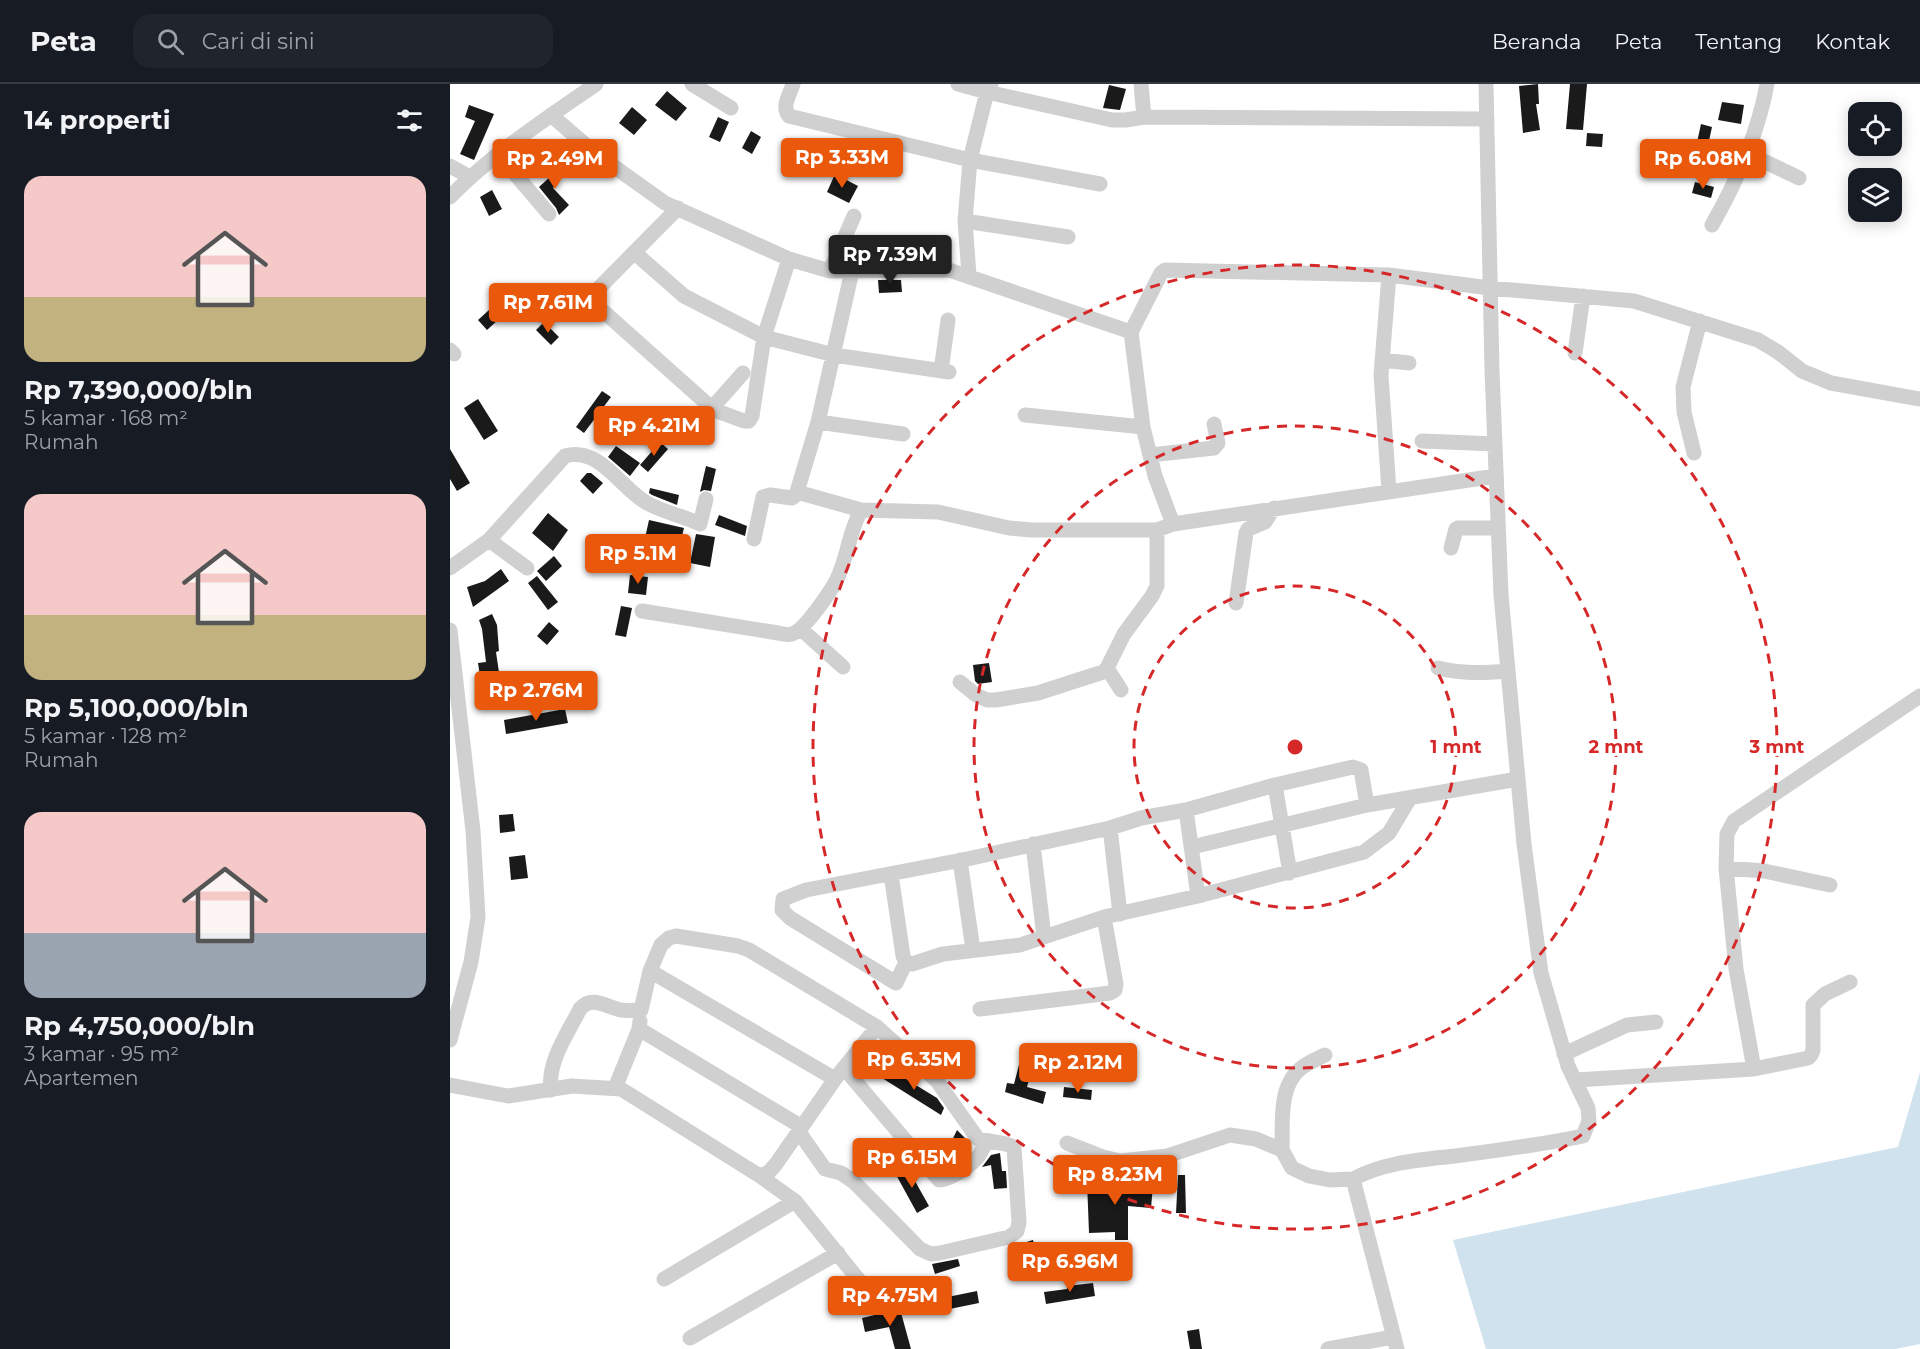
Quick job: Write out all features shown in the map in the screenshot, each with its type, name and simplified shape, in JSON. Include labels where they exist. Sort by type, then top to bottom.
[{"type":"street","points":[[450,197],[470,177],[596,84]]},
{"type":"street","points":[[692,84],[731,108]]},
{"type":"street","points":[[793,84],[785,107],[789,116],[970,160],[1100,184]]},
{"type":"street","points":[[958,84],[989,88],[1112,120],[1144,117],[1487,119]]},
{"type":"street","points":[[1141,84],[1144,117]]},
{"type":"street","points":[[1325,1055],[1300,1068],[1291,1078],[1285,1091],[1282,1150],[1292,1168],[1309,1176],[1330,1180],[1353,1179],[1369,1171],[1396,1163],[1545,1144],[1583,1136],[1589,1121],[1588,1108],[1564,1054],[1541,973],[1524,844],[1501,596],[1490,288],[1486,84]]},
{"type":"street","points":[[1712,225],[1735,185],[1762,109],[1767,84]]},
{"type":"street","points":[[969,275],[966,221],[970,160],[989,88]]},
{"type":"street","points":[[551,115],[595,153],[665,203],[789,259],[830,271],[949,270],[1131,332]]},
{"type":"street","points":[[1747,153],[1799,178]]},
{"type":"street","points":[[499,155],[549,214]]},
{"type":"street","points":[[450,166],[470,177]]},
{"type":"street","points":[[678,208],[594,293],[594,303],[712,408],[744,422],[749,421],[752,416],[764,337],[789,259]]},
{"type":"street","points":[[830,271],[854,216]]},
{"type":"street","points":[[966,221],[1068,237]]},
{"type":"street","points":[[635,253],[684,296],[764,337],[834,355],[945,372],[948,320]]},
{"type":"street","points":[[1173,525],[1155,476],[1143,427],[1131,332],[1161,273],[1165,270],[1389,275],[1490,288],[1634,301],[1758,340],[1802,371],[1831,384],[1920,399]]},
{"type":"street","points":[[753,539],[763,497],[770,495],[792,498],[797,492],[818,422],[852,271]]},
{"type":"street","points":[[1389,275],[1381,375],[1389,491]]},
{"type":"street","points":[[1575,353],[1583,296]]},
{"type":"street","points":[[1694,453],[1684,412],[1683,387],[1700,321]]},
{"type":"street","points":[[1382,360],[1409,363]]},
{"type":"street","points":[[712,408],[742,373]]},
{"type":"street","points":[[1025,415],[1143,427]]},
{"type":"street","points":[[818,422],[903,434]]},
{"type":"street","points":[[1150,455],[1214,448],[1218,443],[1214,424]]},
{"type":"street","points":[[1422,441],[1495,444]]},
{"type":"street","points":[[450,568],[489,540],[561,459],[570,454],[580,454],[596,461],[647,503],[699,524],[706,499]]},
{"type":"street","points":[[797,492],[861,510],[938,512],[1009,528],[1157,531],[1173,525],[1274,508],[1496,476]]},
{"type":"street","points":[[1236,603],[1246,533],[1248,529],[1265,522],[1274,508]]},
{"type":"street","points":[[642,611],[792,634],[801,629],[840,574],[852,527],[861,510]]},
{"type":"street","points":[[1451,548],[1458,528],[1498,528]]},
{"type":"street","points":[[960,682],[976,695],[987,700],[996,700],[1038,693],[1103,672],[1124,634],[1157,586],[1157,531]]},
{"type":"street","points":[[489,540],[526,568]]},
{"type":"street","points":[[801,629],[843,668]]},
{"type":"street","points":[[450,630],[477,882],[477,928],[473,952],[450,1040]]},
{"type":"street","points":[[1107,668],[1121,690]]},
{"type":"street","points":[[1438,668],[1474,674],[1508,671]]},
{"type":"street","points":[[1754,1069],[1736,969],[1726,868],[1727,834],[1734,821],[1920,696]]},
{"type":"street","points":[[906,962],[896,983],[790,918],[782,910],[783,899],[806,890],[1110,828],[1141,818],[1186,810],[1275,785],[1357,767],[1361,770],[1367,805]]},
{"type":"street","points":[[1192,847],[1367,805],[1518,779]]},
{"type":"street","points":[[1275,785],[1290,873]]},
{"type":"street","points":[[891,874],[903,956],[906,962],[912,964],[943,954],[1020,945],[1104,917],[1290,873],[1364,852],[1389,833],[1410,798]]},
{"type":"street","points":[[1186,810],[1198,896]]},
{"type":"street","points":[[1110,828],[1120,914]]},
{"type":"street","points":[[1033,844],[1044,937]]},
{"type":"street","points":[[960,860],[973,950]]},
{"type":"street","points":[[1726,868],[1764,871],[1830,885]]},
{"type":"street","points":[[980,1009],[1110,993],[1115,990],[1116,984],[1104,917]]},
{"type":"street","points":[[615,1088],[639,1029],[650,971],[661,945],[669,938],[676,936],[738,946],[800,979],[877,1027],[937,1081],[978,1139],[1014,1147],[1019,1222],[1017,1231],[1010,1237],[940,1253],[930,1254],[920,1249],[854,1182],[841,1173],[825,1169],[801,1129],[639,1029]]},
{"type":"street","points":[[650,971],[839,1074],[939,1180],[947,1179],[972,1162],[978,1157],[986,1141]]},
{"type":"street","points":[[1575,1080],[1754,1069],[1808,1058],[1811,1055],[1813,1005],[1825,994],[1850,982]]},
{"type":"street","points":[[551,1090],[550,1079],[554,1062],[585,1004],[594,1001],[622,1010],[641,1010]]},
{"type":"street","points":[[1564,1054],[1627,1025],[1656,1022]]},
{"type":"street","points":[[760,1176],[770,1172],[839,1074],[877,1027]]},
{"type":"street","points":[[450,1085],[508,1096],[572,1086],[621,1089],[760,1176],[795,1201],[862,1284]]},
{"type":"street","points":[[1067,1143],[1120,1161],[1167,1156],[1230,1135],[1256,1139],[1282,1150]]},
{"type":"street","points":[[1328,1349],[1395,1343],[1353,1179]]},
{"type":"street","points":[[664,1279],[795,1201]]},
{"type":"street","points":[[690,1338],[838,1253]]},
{"type":"water","points":[[1920,1072],[1920,1344],[1895,1349],[1486,1349],[1453,1240],[1898,1147]]},
{"type":"building","points":[[1538,84],[1539,104],[1536,104],[1540,130],[1523,133],[1519,86]]},
{"type":"building","points":[[1570,84],[1587,84],[1583,130],[1566,129]]},
{"type":"building","points":[[1109,85],[1126,89],[1120,110],[1103,108]]},
{"type":"building","points":[[667,91],[687,108],[676,121],[655,105]]},
{"type":"building","points":[[1722,102],[1744,105],[1741,124],[1718,120]]},
{"type":"building","points":[[469,105],[494,114],[474,160],[460,154],[475,121],[465,117]]},
{"type":"building","points":[[632,107],[647,120],[634,135],[619,123]]},
{"type":"building","points":[[718,117],[729,122],[720,142],[709,137]]},
{"type":"building","points":[[1701,124],[1712,127],[1707,150],[1696,147]]},
{"type":"building","points":[[751,131],[761,137],[752,154],[742,148]]},
{"type":"building","points":[[1587,133],[1603,134],[1602,147],[1586,146]]},
{"type":"building","points":[[564,164],[569,169],[553,188],[569,205],[559,215],[539,187]]},
{"type":"building","points":[[835,174],[858,186],[849,203],[827,192]]},
{"type":"building","points":[[1695,182],[1714,187],[1711,198],[1692,193]]},
{"type":"building","points":[[492,190],[502,209],[489,216],[480,197]]},
{"type":"building","points":[[878,280],[901,280],[902,292],[879,293]]},
{"type":"building","points":[[511,290],[520,300],[487,330],[478,320]]},
{"type":"building","points":[[544,322],[559,337],[551,345],[536,330]]},
{"type":"building","points":[[602,391],[611,397],[584,433],[576,427]]},
{"type":"building","points":[[478,399],[498,431],[484,440],[464,408]]},
{"type":"building","points":[[660,442],[668,449],[648,472],[640,465]]},
{"type":"building","points":[[616,446],[640,463],[630,476],[608,457]]},
{"type":"building","points":[[450,449],[470,483],[457,491],[450,479]]},
{"type":"building","points":[[706,466],[716,469],[711,491],[700,492]]},
{"type":"building","points":[[587,473],[591,473],[603,483],[593,494],[580,481]]},
{"type":"building","points":[[650,488],[679,495],[677,505],[652,495],[649,493]]},
{"type":"building","points":[[548,513],[568,530],[553,551],[532,533]]},
{"type":"building","points":[[719,515],[747,526],[745,536],[715,525]]},
{"type":"building","points":[[649,520],[684,528],[681,540],[671,538],[666,555],[637,546],[639,536],[645,538]]},
{"type":"building","points":[[696,534],[715,537],[710,567],[690,563]]},
{"type":"building","points":[[554,556],[562,566],[546,581],[537,571]]},
{"type":"building","points":[[501,569],[509,581],[473,607],[467,587],[485,581]]},
{"type":"building","points":[[630,575],[648,577],[646,595],[628,593]]},
{"type":"building","points":[[537,576],[558,602],[548,610],[528,583]]},
{"type":"building","points":[[621,606],[632,608],[626,637],[615,635]]},
{"type":"building","points":[[492,614],[497,625],[499,651],[496,652],[501,686],[482,689],[478,663],[486,662],[479,620]]},
{"type":"building","points":[[549,622],[559,631],[547,645],[537,636]]},
{"type":"building","points":[[989,663],[992,682],[978,684],[975,681],[973,665]]},
{"type":"building","points":[[565,709],[568,723],[506,734],[504,720]]},
{"type":"building","points":[[513,814],[515,831],[500,833],[499,815]]},
{"type":"building","points":[[525,855],[528,878],[511,880],[509,857]]},
{"type":"building","points":[[1020,1061],[1033,1064],[1027,1087],[1046,1092],[1043,1104],[1005,1092],[1007,1083],[1014,1084]]},
{"type":"building","points":[[888,1068],[937,1098],[944,1108],[941,1115],[882,1078]]},
{"type":"building","points":[[1064,1087],[1092,1090],[1091,1100],[1063,1097]]},
{"type":"building","points":[[957,1130],[966,1139],[954,1164],[949,1167],[941,1163]]},
{"type":"building","points":[[1000,1153],[1002,1171],[1006,1171],[1007,1188],[994,1189],[991,1165],[982,1167],[991,1155]]},
{"type":"building","points":[[906,1165],[929,1206],[917,1213],[894,1171]]},
{"type":"building","points":[[1178,1175],[1185,1175],[1186,1213],[1176,1213]]},
{"type":"building","points":[[1087,1181],[1100,1181],[1100,1184],[1153,1185],[1151,1208],[1128,1206],[1128,1240],[1115,1240],[1115,1232],[1089,1233]]},
{"type":"building","points":[[1033,1240],[1037,1257],[1013,1262],[1010,1247]]},
{"type":"building","points":[[958,1259],[960,1266],[935,1274],[932,1264]]},
{"type":"building","points":[[1093,1283],[1095,1296],[1046,1304],[1044,1292]]},
{"type":"building","points":[[977,1291],[979,1303],[925,1314],[923,1302]]},
{"type":"building","points":[[900,1309],[911,1349],[895,1349],[889,1327],[865,1332],[862,1318]]},
{"type":"building","points":[[1199,1329],[1202,1349],[1190,1349],[1187,1331]]}]
